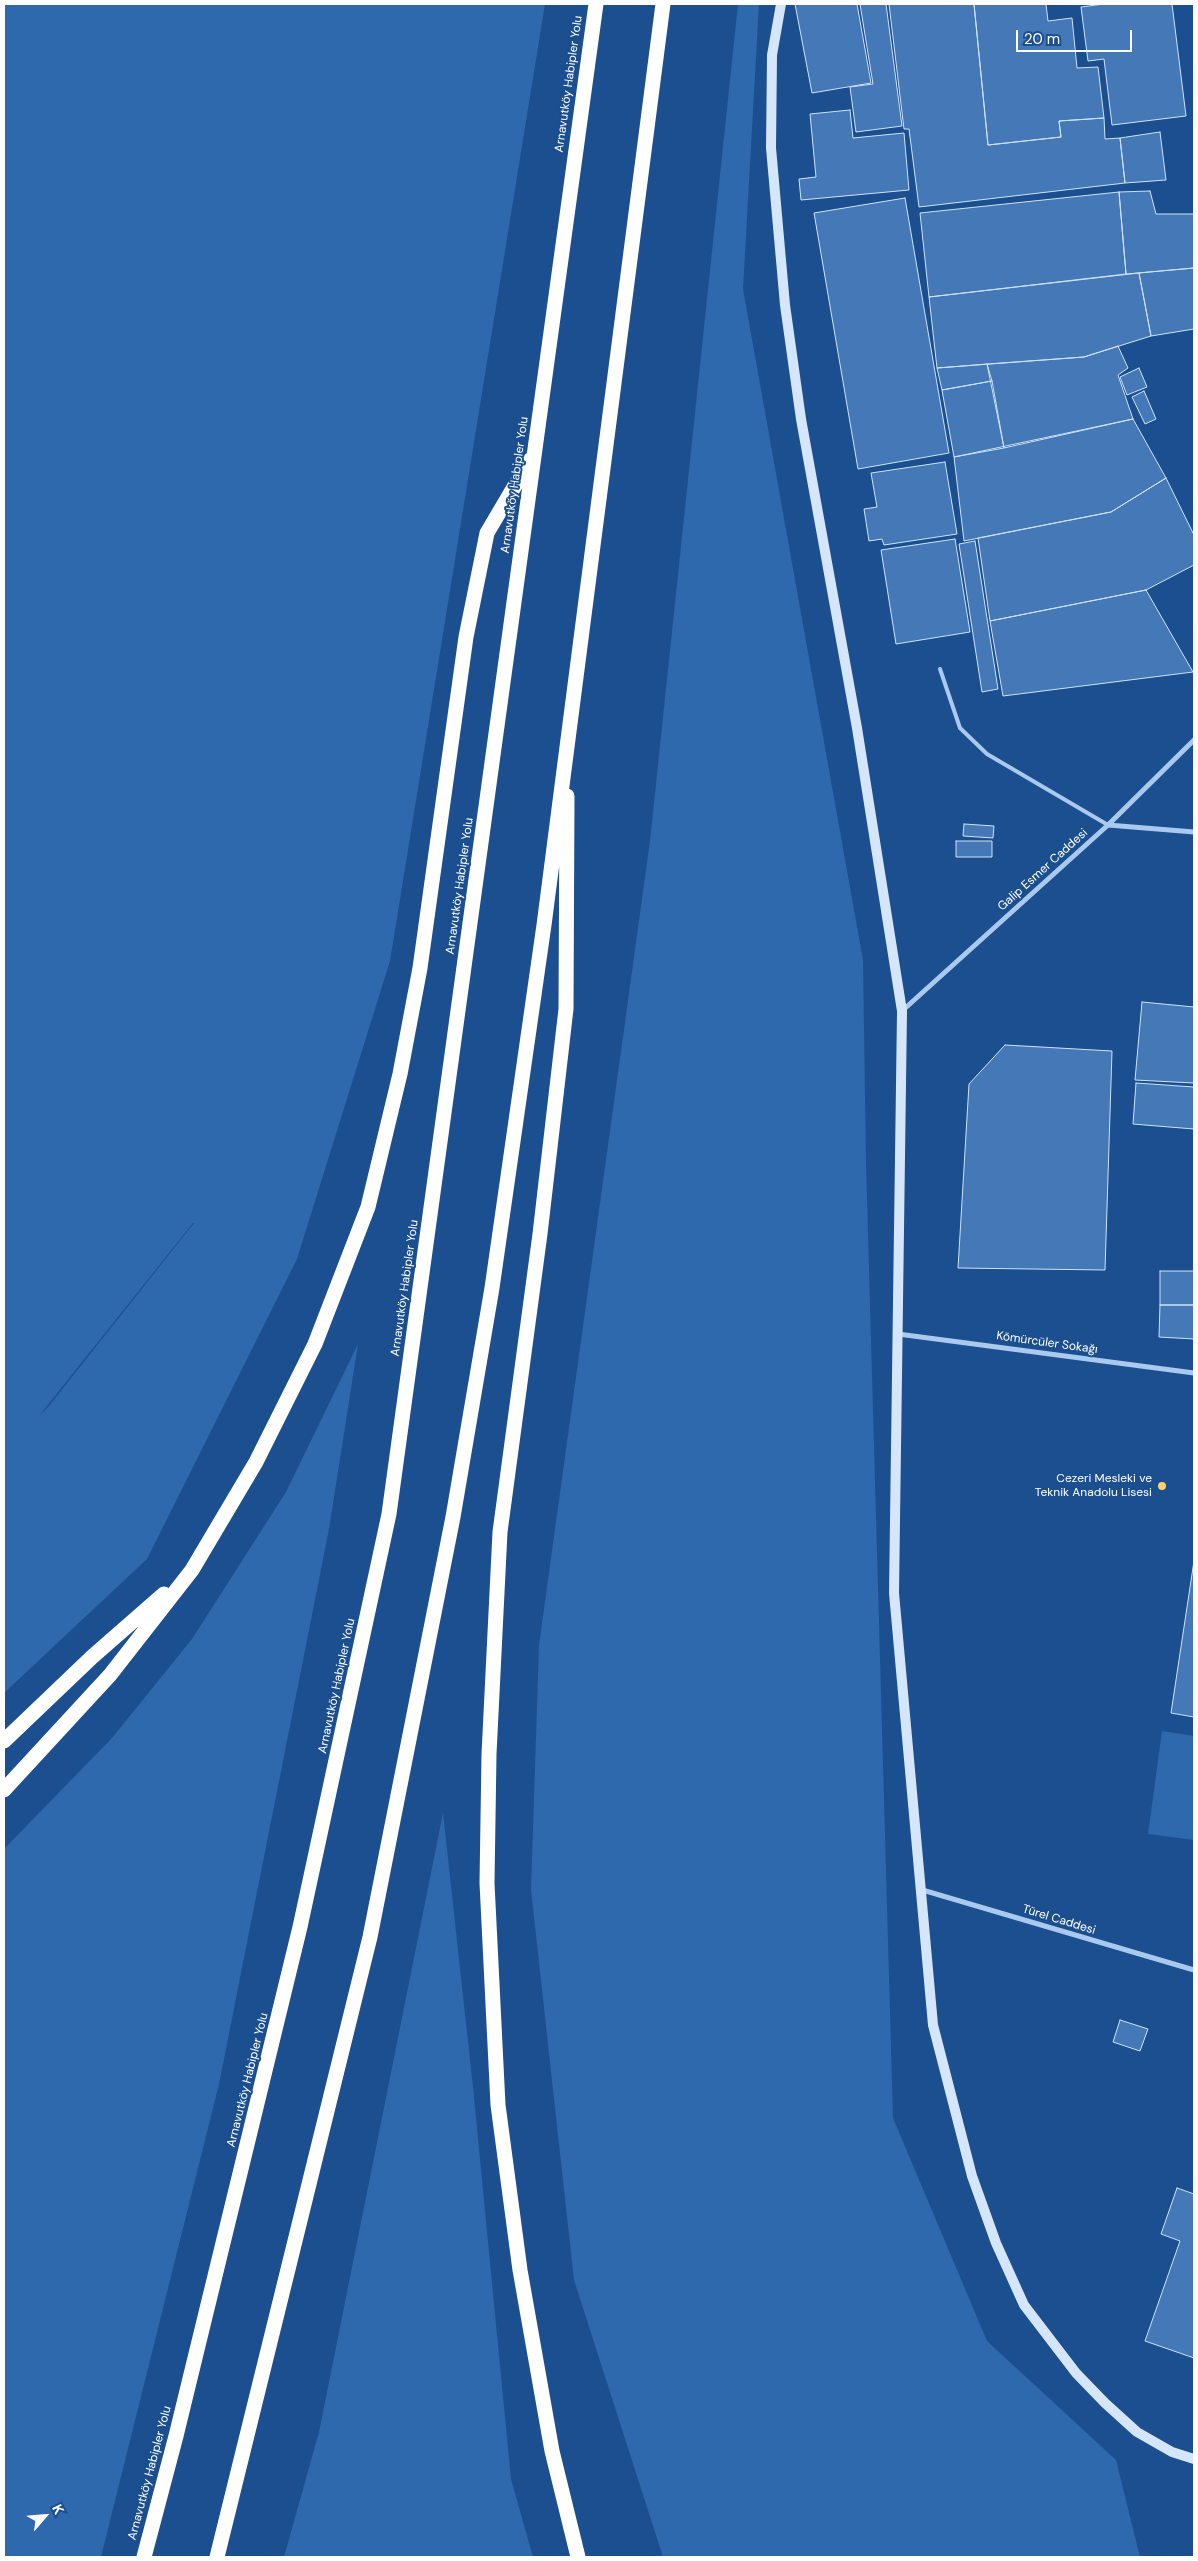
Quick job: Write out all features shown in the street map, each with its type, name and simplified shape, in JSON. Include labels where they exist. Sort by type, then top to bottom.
[{"type":"highway","name":"Arnavutköy Habipler Yolu","points":[[144,2557],[178,2426],[300,1927],[389,1514],[596,4]]},
{"type":"highway","points":[[217,2557],[370,1937],[424,1669],[492,1288],[544,925],[567,735],[663,4]]},
{"type":"highway","points":[[4,1790],[110,1675],[192,1570],[256,1462],[315,1344],[368,1207],[400,1074],[420,968],[466,637],[487,533],[534,454]]},
{"type":"highway","points":[[567,735],[566,1009],[540,1234],[500,1532],[489,1754],[487,1883],[499,2115],[520,2270],[552,2451],[578,2557]]},
{"type":"highway","points":[[4,1741],[92,1657],[192,1570]]},
{"type":"street","points":[[781,4],[772,55],[771,148],[785,305],[801,419],[857,728],[902,1011],[894,1593],[919,1888],[933,2025],[972,2176],[996,2243],[1024,2305],[1076,2373],[1137,2432],[1172,2452],[1194,2459]]},
{"type":"street","name":"Galip Esmer Caddesi","points":[[902,1011],[1108,825],[1194,740]]},
{"type":"street","points":[[1108,825],[1194,832]]},
{"type":"street","name":"Kömürcüler Sokağı","points":[[898,1334],[1194,1373]]},
{"type":"street","name":"Türel Caddesi","points":[[919,1888],[1194,1970]]},
{"type":"lane","points":[[940,669],[960,728],[987,754],[1108,825]]},
{"type":"shaded area","points":[[4,4],[545,4],[390,961],[297,1259],[147,1559],[4,1693]],"holes":[[[194,1223],[48,1407],[39,1416]]]},
{"type":"shaded area","points":[[738,4],[759,4],[743,289],[863,960],[866,1163],[893,2118],[987,2341],[1116,2460],[1140,2557],[663,2557],[574,2280],[531,1890],[539,1645],[650,841]]},
{"type":"shaded area","points":[[358,1344],[329,1529],[219,2084],[101,2557],[4,2557],[4,1849],[112,1738],[192,1639],[286,1492]]},
{"type":"shaded area","points":[[1162,1731],[1194,1736],[1194,1840],[1148,1834]]},
{"type":"shaded area","points":[[443,1813],[473,2087],[511,2479],[533,2557],[284,2557],[319,2432]]},
{"type":"building","points":[[795,4],[857,4],[871,83],[812,93]]},
{"type":"building","points":[[860,4],[886,4],[902,126],[856,132],[850,87],[873,84]]},
{"type":"building","points":[[889,4],[974,4],[988,145],[1061,137],[1059,121],[1104,118],[1105,139],[1120,138],[1125,183],[919,207],[909,129],[904,129]]},
{"type":"building","points":[[974,4],[1046,4],[1048,21],[1072,18],[1077,68],[1098,67],[1104,118],[1059,121],[1061,137],[988,145]]},
{"type":"building","points":[[1104,4],[1172,4],[1186,116],[1112,125],[1104,59],[1088,61],[1081,7]]},
{"type":"building","points":[[850,110],[853,138],[904,133],[909,190],[801,200],[799,179],[816,177],[810,114]]},
{"type":"building","points":[[1160,132],[1166,180],[1125,183],[1120,138]]},
{"type":"building","points":[[1150,191],[1156,214],[1194,214],[1194,268],[1126,274],[1119,192]]},
{"type":"building","points":[[1119,192],[1126,274],[929,297],[920,213]]},
{"type":"building","points":[[905,198],[949,453],[858,469],[814,213]]},
{"type":"building","points":[[1194,268],[1194,329],[1151,336],[1139,273]]},
{"type":"building","points":[[1139,273],[1151,336],[1084,357],[937,368],[929,297]]},
{"type":"building","points":[[1118,346],[1128,368],[1118,375],[1133,419],[1004,448],[987,364],[1084,357]]},
{"type":"building","points":[[987,364],[992,381],[942,390],[937,368]]},
{"type":"building","points":[[1139,368],[1147,387],[1127,395],[1120,377]]},
{"type":"building","points":[[992,381],[1004,448],[954,457],[942,390]]},
{"type":"building","points":[[1144,391],[1156,419],[1145,424],[1132,397]]},
{"type":"building","points":[[1133,419],[1166,478],[1111,512],[964,541],[954,457]]},
{"type":"building","points":[[945,462],[957,534],[884,545],[882,539],[869,541],[864,509],[877,507],[871,473]]},
{"type":"building","points":[[1166,478],[1194,535],[1194,565],[1146,590],[990,621],[978,538],[1111,512]]},
{"type":"building","points":[[955,539],[970,632],[896,644],[881,550]]},
{"type":"building","points":[[975,541],[998,689],[982,692],[959,544]]},
{"type":"building","points":[[1146,590],[1193,672],[1003,696],[990,621]]},
{"type":"building","points":[[964,824],[994,826],[993,838],[963,836]]},
{"type":"building","points":[[956,841],[992,841],[992,857],[956,857]]},
{"type":"building","points":[[1142,1002],[1194,1007],[1194,1083],[1135,1080]]},
{"type":"building","points":[[1005,1045],[1112,1051],[1105,1270],[958,1268],[969,1084]]},
{"type":"building","points":[[1136,1083],[1194,1087],[1194,1129],[1133,1124]]},
{"type":"building","points":[[1160,1271],[1194,1271],[1194,1305],[1160,1305]]},
{"type":"building","points":[[1160,1305],[1194,1305],[1194,1339],[1159,1337]]},
{"type":"building","points":[[1194,1561],[1194,1717],[1171,1713]]},
{"type":"building","points":[[1120,2020],[1148,2029],[1140,2051],[1113,2042]]},
{"type":"building","points":[[1177,2188],[1194,2194],[1194,2358],[1145,2341],[1180,2241],[1161,2234]]},
{"type":"place","name":"Cezeri Mesleki ve Teknik Anadolu Lisesi","points":[[1162,1486]]}]
